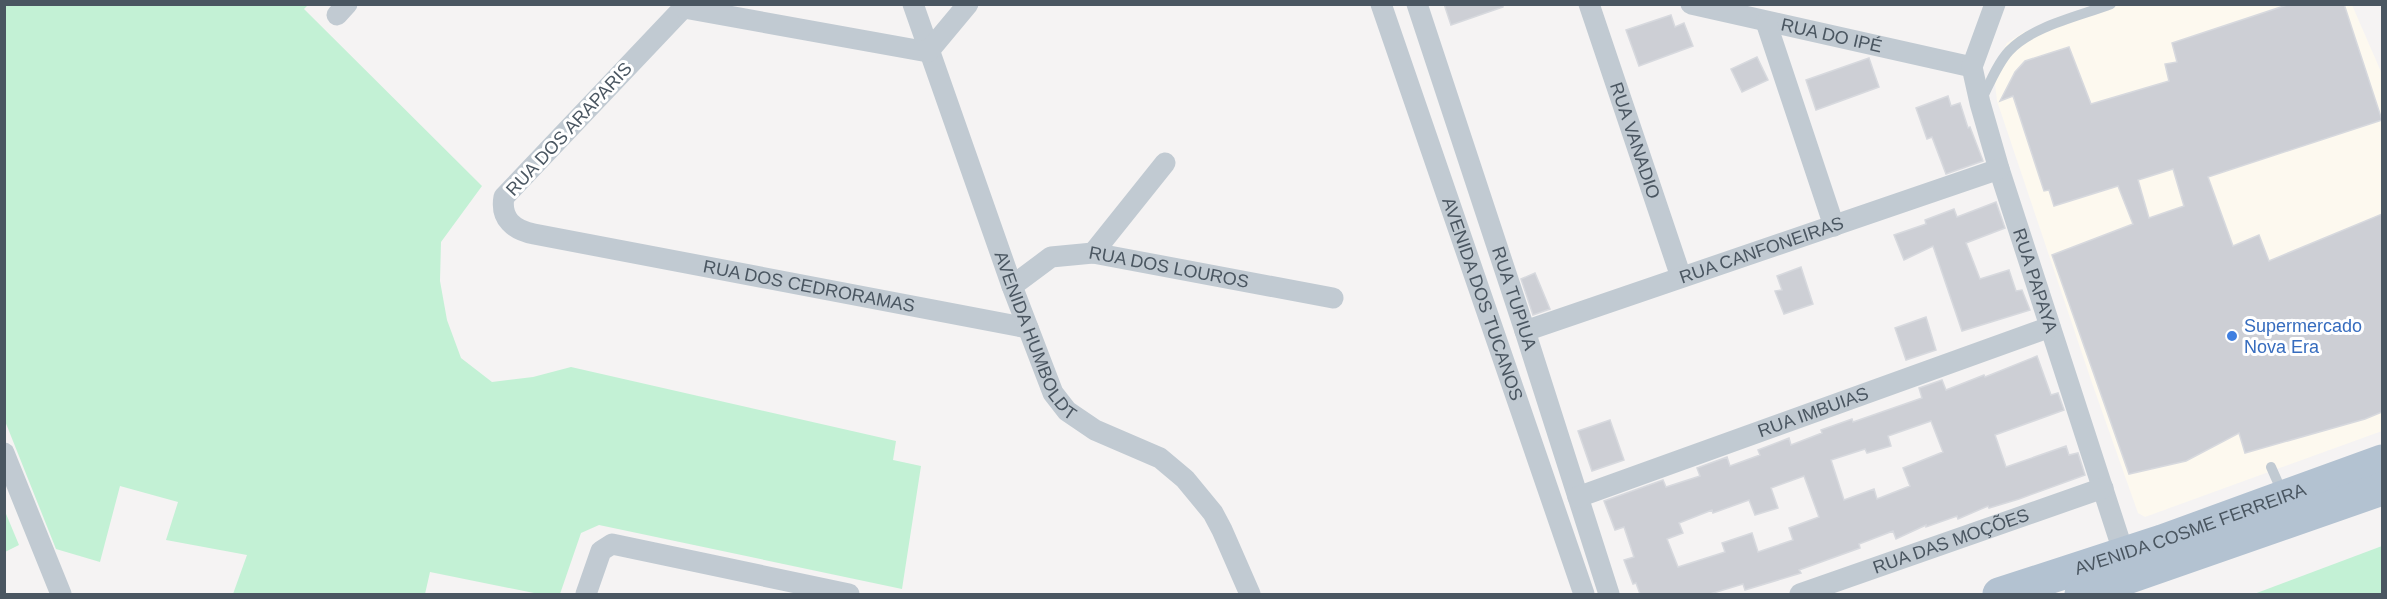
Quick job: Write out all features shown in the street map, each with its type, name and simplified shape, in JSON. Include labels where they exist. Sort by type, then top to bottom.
[{"type":"main road","name":"AVENIDA COSME FERREIRA","points":[[1999,594],[2124,554],[2382,461]]},
{"type":"main road","name":"AVENIDA COSME FERREIRA","points":[[2080,594],[2382,489]]},
{"type":"street","name":"AVENIDA HUMBOLDT","points":[[913,4],[1012,286],[1053,393],[1067,411],[1095,430],[1160,458],[1185,479],[1213,513],[1250,594]]},
{"type":"street","points":[[685,6],[928,52],[968,4]]},
{"type":"street","name":"AVENIDA DOS TUCANOS","points":[[1382,4],[1584,594]]},
{"type":"street","name":"RUA TUPIUA","points":[[1417,4],[1609,594]]},
{"type":"street","name":"RUA VANADIO","points":[[1589,4],[1681,277]]},
{"type":"street","name":"RUA DO IPÉ","points":[[1691,4],[1972,67]]},
{"type":"street","points":[[1972,67],[1995,4]]},
{"type":"street","name":"RUA DOS ARAPARIS","points":[[591,245],[526,233],[516,228],[509,223],[504,214],[502,206],[504,197],[685,6]]},
{"type":"street","points":[[1766,22],[1834,226]]},
{"type":"street","name":"RUA PAPAYA","points":[[1972,67],[1999,169],[2124,554]]},
{"type":"street","points":[[1093,252],[1165,163]]},
{"type":"street","name":"RUA CANFONEIRAS","points":[[1525,331],[1999,169]]},
{"type":"street","name":"RUA DOS CEDRORAMAS","points":[[591,245],[1028,328]]},
{"type":"street","name":"RUA DOS LOUROS","points":[[1012,286],[1051,257],[1093,252],[1333,298]]},
{"type":"street","name":"RUA IMBUIAS","points":[[1578,497],[2050,327]]},
{"type":"street","points":[[4,453],[61,594]]},
{"type":"street","name":"RUA DAS MOÇÕES","points":[[1800,594],[2103,488]]},
{"type":"street","points":[[586,594],[601,551],[612,544],[849,594]]},
{"type":"lane","points":[[1980,104],[2008,52],[2019,43],[2035,32],[2111,4]]},
{"type":"lane","points":[[2271,467],[2284,497]]},
{"type":"shaded area","points":[[2100,5],[2352,5],[2382,74],[2382,431],[2145,517],[2138,513],[2091,380],[1997,101],[1995,84],[2000,56],[2007,43],[2024,32]]},
{"type":"green space","points":[[5,5],[308,5],[304,9],[482,186],[441,242],[440,281],[447,320],[461,358],[492,382],[533,377],[571,367],[896,441],[893,460],[921,466],[902,589],[599,525],[581,533],[560,594],[539,594],[430,572],[425,594],[233,594],[247,555],[166,540],[178,502],[120,486],[100,562],[56,549],[5,421]]},
{"type":"green space","points":[[4,509],[19,545],[5,552],[4,552]]},
{"type":"green space","points":[[2382,546],[2382,594],[2254,594]]},
{"type":"building","points":[[1444,4],[1503,4],[1503,7],[1451,25]]},
{"type":"building","points":[[2290,4],[2344,4],[2382,120],[2208,177],[2233,246],[2259,235],[2269,261],[2382,214],[2382,412],[2365,419],[2245,453],[2239,433],[2186,461],[2129,474],[2052,255],[2133,224],[2118,186],[2054,206],[2049,190],[2044,191],[2013,96],[2000,101],[2015,72],[2025,61],[2069,47],[2091,104],[2169,81],[2165,64],[2177,62],[2172,43]],"holes":[[[2173,169],[2184,206],[2149,218],[2138,180]]]},
{"type":"building","points":[[1671,15],[1675,27],[1684,23],[1693,46],[1639,66],[1626,30]]},
{"type":"building","points":[[1757,57],[1768,80],[1742,92],[1731,69]]},
{"type":"building","points":[[1869,58],[1879,87],[1816,110],[1806,80]]},
{"type":"building","points":[[1948,96],[1951,106],[1960,103],[1983,161],[1946,174],[1932,137],[1927,139],[1916,108]]},
{"type":"building","points":[[1996,202],[2005,228],[1966,243],[1980,279],[2009,270],[2016,291],[2022,290],[2030,310],[1962,331],[1933,246],[1904,260],[1894,235],[1926,224],[1925,220],[1954,209],[1957,217]]},
{"type":"building","points":[[1801,267],[1813,304],[1784,314],[1775,291],[1782,290],[1777,276]]},
{"type":"building","points":[[1535,273],[1550,309],[1533,315],[1521,279]]},
{"type":"building","points":[[1926,317],[1936,350],[1906,360],[1895,328]]},
{"type":"building","points":[[2037,356],[2051,395],[2058,393],[2064,410],[1995,435],[2006,467],[2066,446],[2069,455],[2078,453],[2085,475],[2019,499],[1989,508],[1988,506],[1958,519],[1957,516],[1926,527],[1926,525],[1896,539],[1893,531],[1859,544],[1860,548],[1799,570],[1801,573],[1745,590],[1743,584],[1710,594],[1640,594],[1636,583],[1633,584],[1624,560],[1634,557],[1624,527],[1615,530],[1604,501],[1663,480],[1666,487],[1700,476],[1697,468],[1727,457],[1730,466],[1760,455],[1758,450],[1789,438],[1791,445],[1822,433],[1821,430],[1852,419],[1853,422],[1922,398],[1919,388],[1942,380],[1946,390],[1984,375],[1985,377]],"holes":[[[1931,421],[1943,452],[1903,468],[1910,486],[1877,499],[1874,489],[1844,500],[1831,460],[1865,449],[1867,453],[1891,446],[1888,436]],[[1804,476],[1819,517],[1789,528],[1793,540],[1758,552],[1752,533],[1722,543],[1725,552],[1678,567],[1667,539],[1683,533],[1679,523],[1712,510],[1713,513],[1749,500],[1755,515],[1778,508],[1771,488]]]},
{"type":"building","points":[[1610,420],[1624,460],[1592,471],[1578,431]]},
{"type":"place","name":"Supermercado Nova Era","points":[[2232,336]]}]
